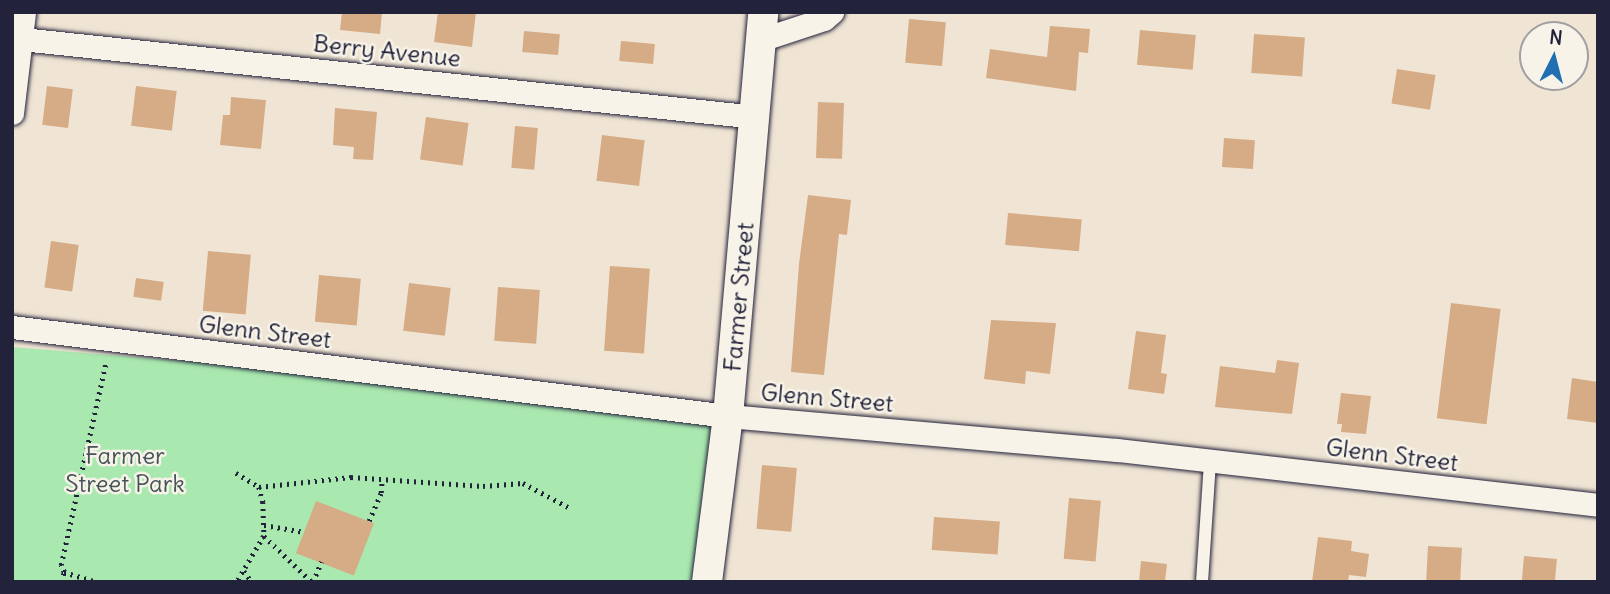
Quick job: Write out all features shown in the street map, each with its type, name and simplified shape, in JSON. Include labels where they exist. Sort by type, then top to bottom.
[{"type":"street","points":[[12,113],[16,38],[24,12]]},
{"type":"street","points":[[762,26],[824,19],[832,12]]},
{"type":"street","name":"Farmer Street","points":[[707,582],[727,416],[756,117],[762,26]]},
{"type":"street","name":"Berry Avenue","points":[[16,38],[756,117]]},
{"type":"street","name":"Glenn Street","points":[[12,327],[727,416],[1210,460],[1598,505]]},
{"type":"lane","points":[[1202,582],[1210,460]]},
{"type":"path","points":[[61,582],[64,572],[61,565],[107,357]]},
{"type":"path","points":[[236,473],[259,487],[351,477],[483,486],[523,482],[570,508]]},
{"type":"path","points":[[369,521],[381,493],[382,480]]},
{"type":"path","points":[[237,582],[264,536],[263,502],[259,487]]},
{"type":"path","points":[[264,525],[304,532]]},
{"type":"path","points":[[264,536],[312,582],[321,562]]},
{"type":"path","points":[[244,571],[251,582]]},
{"type":"path","points":[[64,572],[96,582]]},
{"type":"green space","name":"Farmer Street Park","points":[[12,347],[728,406],[708,582],[12,582]]},
{"type":"building","points":[[342,12],[382,12],[380,34],[340,30]]},
{"type":"building","points":[[438,12],[476,12],[472,47],[434,42]]},
{"type":"building","points":[[909,19],[946,22],[942,66],[905,63]]},
{"type":"building","points":[[1050,26],[1090,29],[1088,53],[1079,52],[1076,91],[986,78],[990,49],[1047,57]]},
{"type":"building","points":[[1140,30],[1196,35],[1193,70],[1137,65]]},
{"type":"building","points":[[524,31],[560,34],[558,55],[522,52]]},
{"type":"building","points":[[1254,34],[1305,38],[1302,76],[1251,73]]},
{"type":"building","points":[[621,41],[655,44],[653,64],[619,61]]},
{"type":"building","points":[[1397,69],[1436,75],[1430,110],[1392,104]]},
{"type":"building","points":[[47,86],[73,89],[68,128],[42,125]]},
{"type":"building","points":[[136,86],[177,91],[172,131],[131,126]]},
{"type":"building","points":[[231,97],[266,100],[261,149],[220,145],[223,115],[230,115]]},
{"type":"building","points":[[818,102],[844,103],[842,159],[816,158]]},
{"type":"building","points":[[335,108],[377,112],[373,160],[353,159],[354,147],[333,145]]},
{"type":"building","points":[[426,117],[469,123],[463,166],[420,160]]},
{"type":"building","points":[[515,126],[538,128],[534,170],[511,168]]},
{"type":"building","points":[[602,135],[645,140],[639,186],[596,181]]},
{"type":"building","points":[[1224,138],[1255,140],[1253,169],[1222,167]]},
{"type":"building","points":[[808,195],[851,200],[847,235],[839,234],[824,375],[791,372],[799,264]]},
{"type":"building","points":[[1008,213],[1082,219],[1079,251],[1005,245]]},
{"type":"building","points":[[51,241],[79,245],[72,291],[44,288]]},
{"type":"building","points":[[208,251],[251,255],[246,315],[203,311]]},
{"type":"building","points":[[610,266],[650,269],[644,354],[604,351]]},
{"type":"building","points":[[319,275],[361,279],[357,325],[315,322]]},
{"type":"building","points":[[136,278],[164,282],[161,301],[133,297]]},
{"type":"building","points":[[409,283],[451,288],[445,336],[403,331]]},
{"type":"building","points":[[498,287],[540,290],[536,344],[494,341]]},
{"type":"building","points":[[1451,303],[1501,309],[1486,424],[1437,418]]},
{"type":"building","points":[[991,320],[1056,323],[1050,374],[1026,371],[1025,384],[984,379]]},
{"type":"building","points":[[1136,331],[1166,335],[1161,373],[1167,374],[1164,394],[1128,389]]},
{"type":"building","points":[[1277,360],[1299,363],[1292,414],[1215,407],[1220,366],[1275,373]]},
{"type":"building","points":[[1572,378],[1598,382],[1598,423],[1567,419]]},
{"type":"building","points":[[1341,393],[1371,396],[1366,434],[1341,432],[1342,424],[1337,424]]},
{"type":"building","points":[[762,465],[797,468],[791,532],[756,529]]},
{"type":"building","points":[[1069,498],[1101,501],[1096,562],[1064,559]]},
{"type":"building","points":[[316,501],[374,523],[354,575],[296,553]]},
{"type":"building","points":[[934,517],[1000,522],[998,555],[932,550]]},
{"type":"building","points":[[1318,537],[1352,541],[1351,551],[1369,554],[1366,577],[1349,575],[1348,582],[1312,582]]},
{"type":"building","points":[[1428,546],[1462,548],[1460,582],[1426,582]]},
{"type":"building","points":[[1524,556],[1557,559],[1555,582],[1522,582]]},
{"type":"building","points":[[1141,561],[1167,564],[1165,582],[1139,582]]}]
